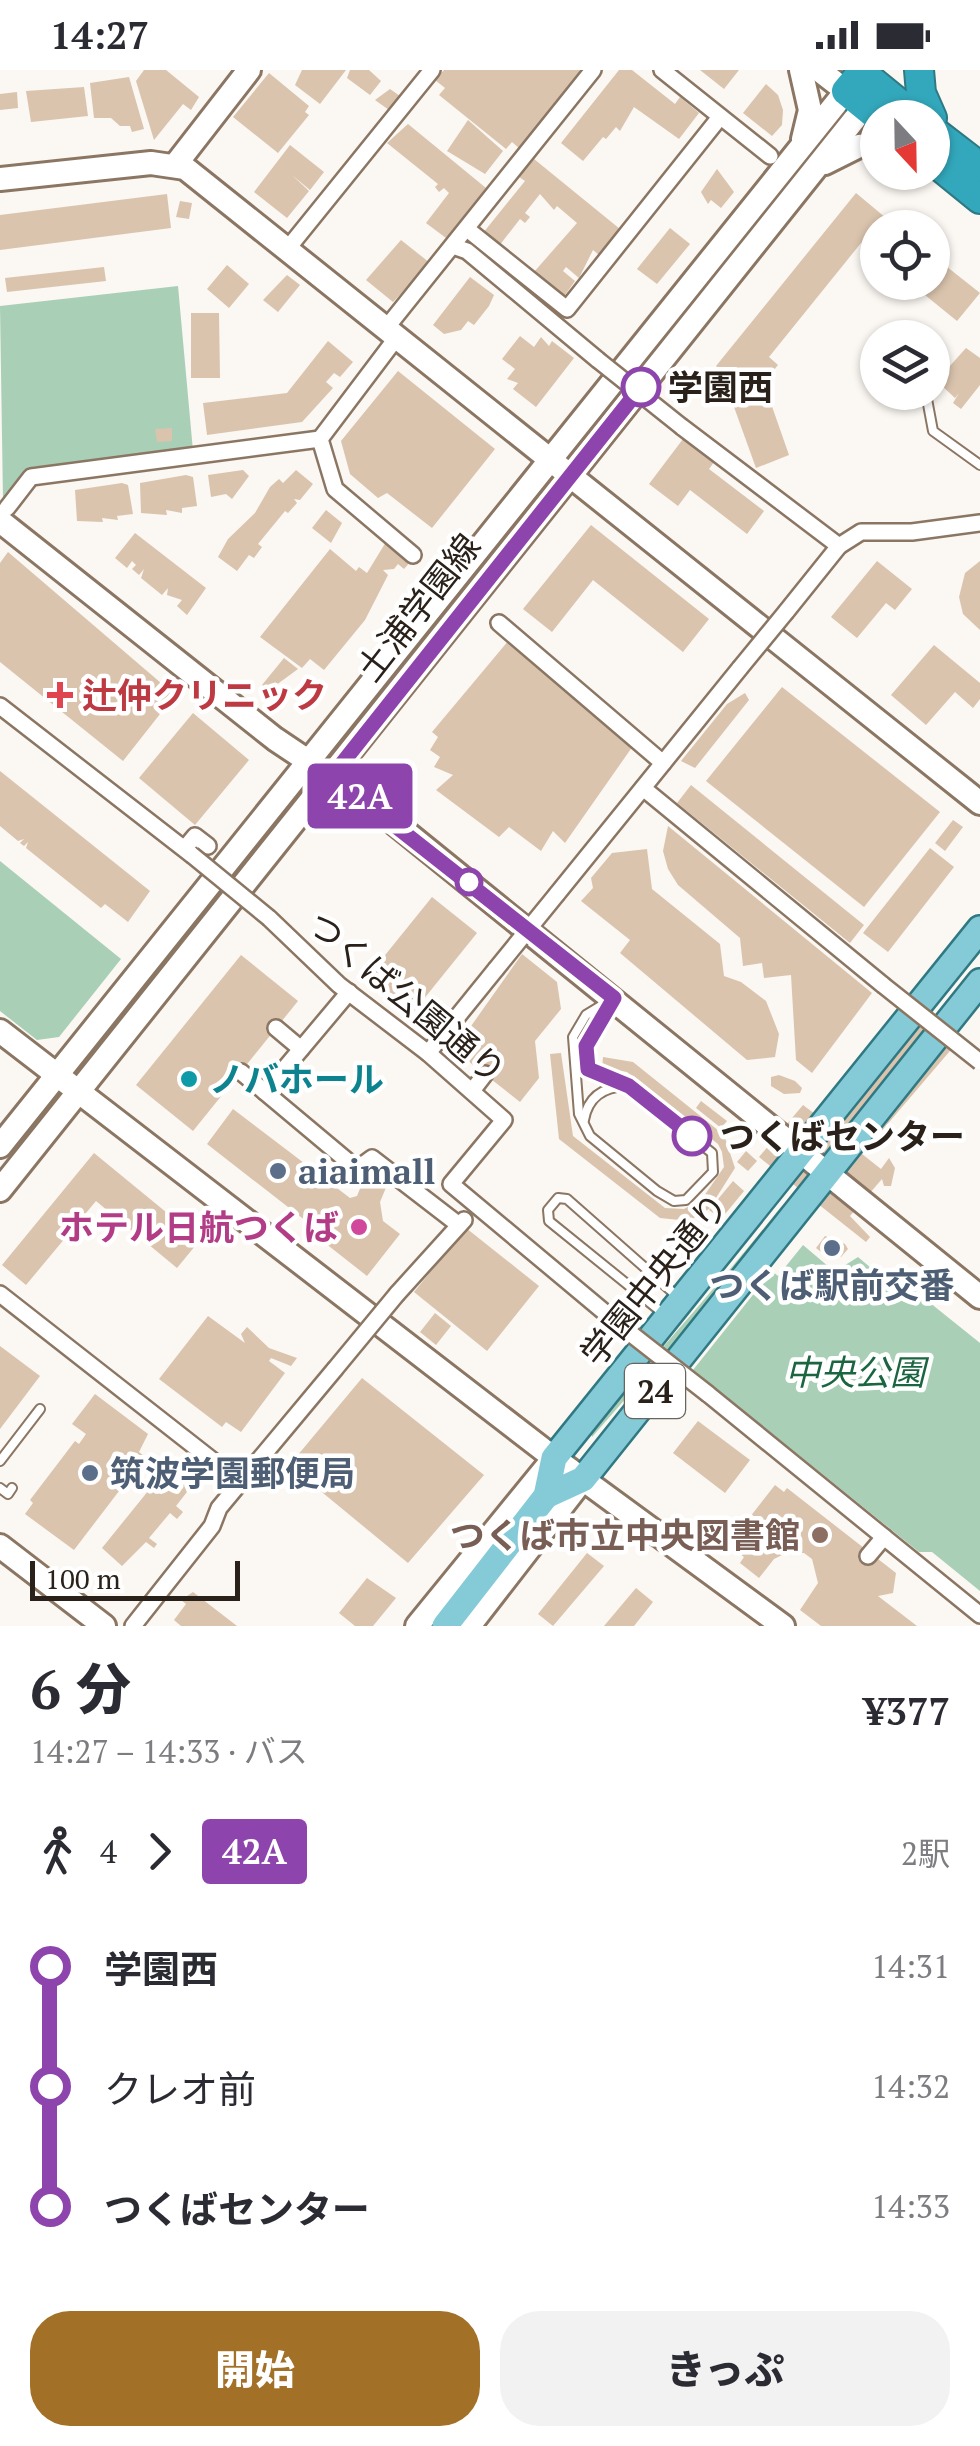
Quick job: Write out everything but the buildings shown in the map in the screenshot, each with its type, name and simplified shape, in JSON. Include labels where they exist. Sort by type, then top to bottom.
[{"type":"highway","points":[[919,70],[924,100]]},
{"type":"highway","points":[[869,86],[890,100]]},
{"type":"highway","points":[[950,157],[980,167]]},
{"type":"highway","points":[[950,166],[980,199]]},
{"type":"main road","name":"学園中央通り","points":[[554,1458],[980,929]]},
{"type":"main road","name":"学園中央通り","points":[[584,1478],[980,982]]},
{"type":"main road","name":"24","points":[[445,1626],[546,1496],[554,1458]]},
{"type":"main road","name":"24","points":[[546,1496],[584,1478]]},
{"type":"street","points":[[176,164],[250,70]]},
{"type":"street","points":[[290,247],[432,70]]},
{"type":"street","points":[[593,70],[453,246],[320,440],[31,476],[4,515],[309,762],[332,776],[614,998],[980,1297]]},
{"type":"street","points":[[662,70],[770,156]]},
{"type":"street","points":[[801,70],[810,110],[804,163],[860,148]]},
{"type":"street","points":[[820,70],[869,86]]},
{"type":"street","name":"土浦学園線","points":[[0,1146],[551,458],[869,86]]},
{"type":"street","points":[[467,229],[566,309],[720,117]]},
{"type":"street","name":"土浦学園線","points":[[0,1190],[572,474],[804,163]]},
{"type":"street","points":[[0,180],[176,164],[290,247],[389,336],[572,474],[980,803]]},
{"type":"street","points":[[453,246],[467,251],[682,427],[839,546]]},
{"type":"street","points":[[320,440],[334,489],[412,555]]},
{"type":"street","points":[[428,1053],[839,546],[861,532],[912,532],[980,523]]},
{"type":"street","points":[[498,623],[663,764]]},
{"type":"street","name":"つくば公園通り","points":[[0,706],[189,852],[269,918],[348,992],[428,1053],[504,1120],[451,1184],[980,1615]]},
{"type":"street","points":[[642,788],[980,1062]]},
{"type":"street","points":[[189,852],[196,836],[208,846]]},
{"type":"street","points":[[265,1092],[348,992]]},
{"type":"street","points":[[276,1028],[301,1048]]},
{"type":"street","points":[[0,1032],[554,1458],[783,1626]]},
{"type":"street","points":[[240,1072],[356,1169],[372,1158],[459,1225]]},
{"type":"street","points":[[472,1091],[485,1074]]},
{"type":"street","points":[[133,1626],[212,1526],[219,1508],[240,1482],[476,1206]]},
{"type":"street","points":[[0,1294],[240,1482]]},
{"type":"street","name":"学園中央通り","points":[[417,1626],[554,1458]]},
{"type":"street","name":"学園中央通り","points":[[469,1626],[584,1478]]},
{"type":"street","points":[[868,1556],[884,1537]]},
{"type":"street","points":[[0,1546],[104,1626]]},
{"type":"lane","points":[[929,410],[933,430],[980,465]]},
{"type":"lane","points":[[614,998],[585,1056],[591,1074],[629,1086],[712,1154],[713,1172],[686,1200],[665,1198],[590,1136],[584,1125],[576,1102],[573,1037],[586,1016],[614,998]]},
{"type":"lane","points":[[584,1125],[587,1106],[598,1094],[609,1087],[629,1086]]},
{"type":"lane","points":[[558,1198],[567,1199],[640,1265],[675,1308],[627,1282],[549,1220],[548,1210],[558,1198]]},
{"type":"lane","points":[[627,1282],[640,1265]]},
{"type":"lane","points":[[0,1461],[40,1409]]},
{"type":"lane","points":[[0,1488],[8,1494],[12,1488]]},
{"type":"green space","points":[[178,286],[193,451],[32,467],[3,500],[0,306]]},
{"type":"green space","points":[[0,861],[121,959],[59,1037],[37,1040],[0,1011]]},
{"type":"green space","points":[[784,1203],[725,1285],[592,1437],[591,1433]]},
{"type":"green space","name":"中央公園","points":[[803,1245],[829,1267],[839,1269],[858,1257],[878,1274],[889,1270],[980,1343],[980,1591],[932,1552],[919,1552],[693,1370],[772,1271],[778,1276]]},
{"type":"bus line","name":"42A","points":[[641,387],[332,776],[614,998],[586,1046],[588,1069],[591,1074],[629,1086],[692,1136]]},
{"type":"place","name":"学園西","points":[[641,387]]},
{"type":"place","name":"辻仲クリニック","points":[[60,695]]},
{"type":"place","name":"ノバホール","points":[[189,1079]]},
{"type":"place","name":"つくばセンター","points":[[692,1136]]},
{"type":"place","name":"aiaimall","points":[[278,1171]]},
{"type":"place","name":"ホテル日航つくば","points":[[359,1227]]},
{"type":"place","name":"つくば駅前交番","points":[[832,1248]]},
{"type":"place","name":"筑波学園郵便局","points":[[90,1473]]},
{"type":"place","name":"つくば市立中央図書館","points":[[820,1535]]}]
